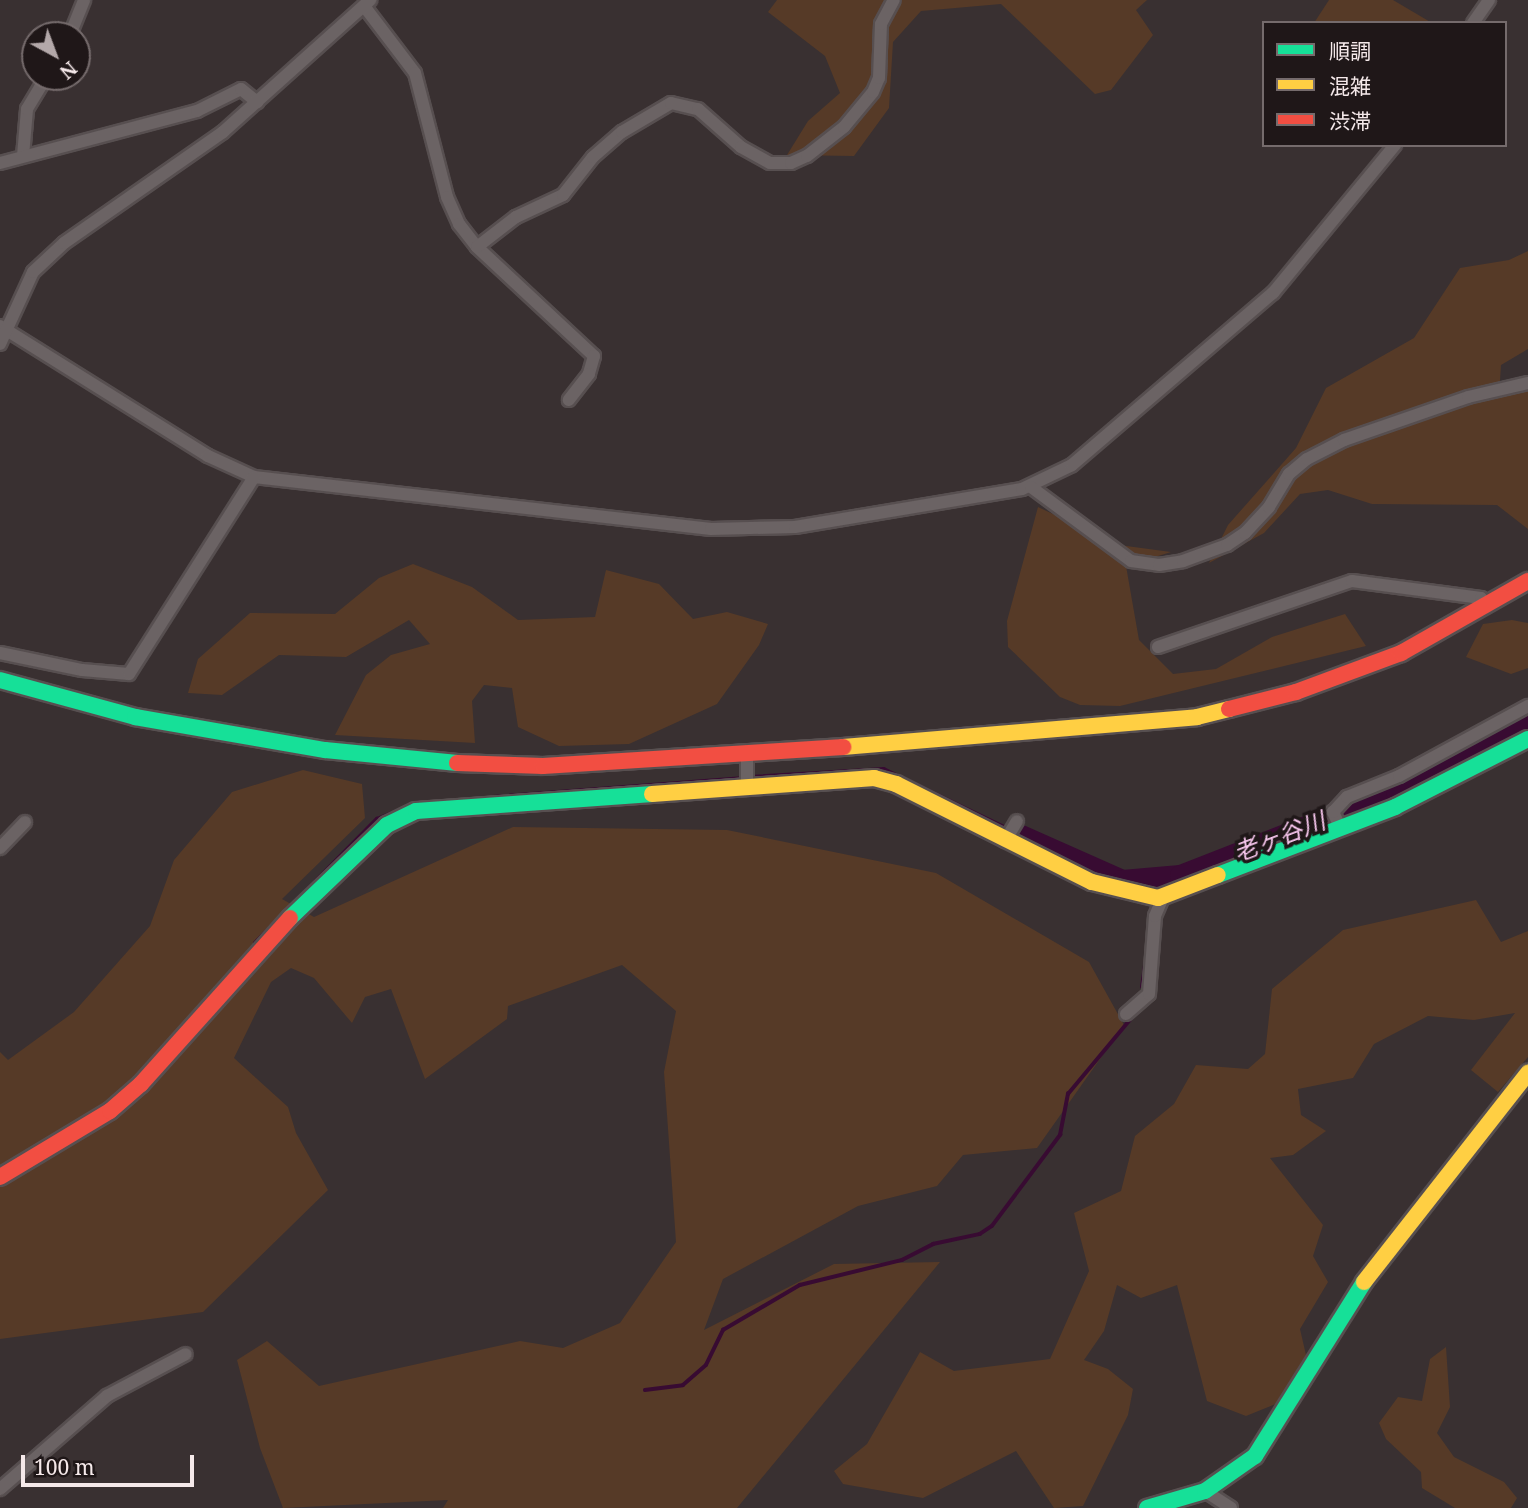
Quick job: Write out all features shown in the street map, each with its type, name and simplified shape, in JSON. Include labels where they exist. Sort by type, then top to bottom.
[{"type":"street","points":[[76,21],[84,0]]},
{"type":"street","points":[[477,247],[526,211],[563,195],[593,157],[622,132],[671,103],[698,109],[741,147],[769,163],[791,163],[807,156],[844,127],[873,92],[878,78],[881,24],[894,0]]},
{"type":"street","points":[[1474,21],[1489,0]]},
{"type":"street","points":[[0,344],[4,329],[33,272],[56,250],[223,132],[367,3],[415,73],[447,197],[459,224],[477,247],[594,356],[589,374],[569,400]]},
{"type":"street","points":[[0,163],[197,111],[241,89],[257,102]]},
{"type":"street","points":[[23,156],[27,109],[38,91]]},
{"type":"street","points":[[4,329],[208,456],[254,477],[741,531],[861,517],[1031,487],[1072,465],[1248,317],[1393,147]]},
{"type":"street","points":[[1031,487],[1131,561],[1159,565],[1183,561],[1227,545],[1245,533],[1269,507],[1289,474],[1307,459],[1344,440],[1468,397],[1528,383]]},
{"type":"street","points":[[0,653],[82,670],[129,674],[254,477]]},
{"type":"street","points":[[1158,647],[1352,581],[1481,598],[1486,607]]},
{"type":"street","points":[[0,1177],[79,1131],[130,1093],[324,883],[403,816],[1197,717],[1296,692],[1401,653],[1528,581]]},
{"type":"street","points":[[0,680],[206,732],[351,753],[543,766],[874,778],[896,784],[1005,841],[1092,882],[1156,898],[1395,807],[1528,739]]},
{"type":"street","points":[[1339,827],[1335,806],[1528,706]]},
{"type":"street","points":[[1005,841],[1017,821]]},
{"type":"street","points":[[0,848],[25,822]]},
{"type":"street","points":[[1126,1014],[1149,994],[1156,898]]},
{"type":"street","points":[[1147,1508],[1205,1491],[1255,1456],[1376,1263],[1528,1073]]},
{"type":"street","points":[[0,1489],[107,1396],[186,1354]]},
{"type":"street","points":[[1205,1491],[1231,1508]]},
{"type":"shaded area","points":[[777,0],[1147,0],[1136,10],[1153,35],[1111,90],[1095,94],[1001,4],[921,11],[893,42],[889,108],[854,156],[787,155],[808,121],[840,93],[825,56],[768,12]]},
{"type":"shaded area","points":[[1329,0],[1393,0],[1429,21],[1315,21]]},
{"type":"shaded area","points":[[1528,251],[1528,349],[1501,365],[1499,396],[1528,391],[1528,529],[1497,505],[1372,504],[1328,490],[1300,494],[1264,533],[1209,563],[1228,525],[1296,448],[1326,388],[1414,338],[1460,268],[1509,260]]},
{"type":"shaded area","points":[[1038,507],[1119,545],[1171,552],[1126,566],[1139,640],[1173,674],[1216,669],[1272,637],[1345,614],[1366,646],[1120,706],[1080,705],[1060,697],[1008,647],[1007,621]]},
{"type":"shaded area","points":[[413,564],[472,587],[518,620],[595,617],[606,570],[659,584],[693,619],[727,612],[768,624],[759,645],[717,704],[629,744],[559,746],[518,727],[512,688],[484,685],[472,701],[475,743],[335,735],[366,675],[391,655],[430,644],[409,620],[346,657],[279,655],[222,695],[188,693],[198,659],[250,613],[335,614],[379,578]]},
{"type":"shaded area","points":[[1512,620],[1528,623],[1528,668],[1511,674],[1466,657],[1483,624]]},
{"type":"shaded area","points":[[303,770],[362,784],[365,818],[282,899],[314,917],[513,827],[727,830],[936,873],[1089,962],[1124,1025],[1037,1148],[963,1155],[937,1186],[858,1206],[723,1279],[704,1330],[834,1264],[940,1262],[737,1508],[443,1508],[448,1500],[283,1508],[260,1448],[237,1360],[267,1341],[319,1386],[520,1341],[563,1348],[620,1323],[676,1242],[664,1072],[676,1011],[622,965],[508,1006],[507,1019],[425,1079],[391,989],[365,997],[352,1023],[314,978],[291,968],[271,982],[234,1058],[288,1107],[296,1133],[328,1190],[203,1312],[0,1339],[0,1052],[8,1060],[74,1012],[150,926],[174,860],[232,792]]},
{"type":"shaded area","points":[[1476,900],[1501,942],[1528,931],[1528,1057],[1498,1092],[1471,1070],[1515,1013],[1474,1020],[1428,1016],[1374,1044],[1353,1078],[1298,1089],[1301,1115],[1326,1131],[1293,1155],[1270,1158],[1323,1225],[1313,1256],[1328,1282],[1300,1329],[1306,1355],[1283,1401],[1246,1416],[1207,1401],[1177,1285],[1141,1298],[1117,1285],[1104,1331],[1084,1360],[1108,1369],[1133,1389],[1128,1415],[1083,1506],[1054,1508],[1016,1451],[923,1498],[843,1484],[834,1471],[867,1444],[920,1352],[954,1371],[1050,1359],[1089,1271],[1074,1213],[1121,1191],[1135,1136],[1174,1104],[1196,1065],[1248,1069],[1265,1054],[1272,989],[1343,930]]},
{"type":"shaded area","points":[[1446,1347],[1450,1407],[1437,1433],[1454,1457],[1504,1482],[1517,1498],[1511,1508],[1455,1508],[1422,1488],[1421,1472],[1386,1439],[1379,1423],[1398,1397],[1422,1401],[1430,1359]]},
{"type":"waterway","name":"老ヶ谷川","points":[[1021,835],[1122,880],[1180,875],[1396,791],[1528,721]]},
{"type":"waterway","points":[[751,777],[884,769],[1021,835]]},
{"type":"waterway","points":[[493,797],[744,778]]},
{"type":"waterway","points":[[255,943],[377,819],[419,802]]},
{"type":"waterway","points":[[1153,891],[1154,880]]},
{"type":"waterway","points":[[1142,987],[1146,958]]},
{"type":"waterway","points":[[645,1390],[683,1385],[706,1365],[723,1330],[800,1285],[902,1260],[933,1244],[980,1234],[992,1226],[1060,1135],[1068,1094],[1134,1015]]},
{"type":"traffic: fast","points":[[0,680],[135,717],[325,750],[457,763]]},
{"type":"traffic: fast","points":[[1218,875],[1395,807],[1528,739]]},
{"type":"traffic: fast","points":[[290,918],[387,825],[416,811],[652,794]]},
{"type":"traffic: fast","points":[[1147,1508],[1205,1491],[1255,1456],[1364,1282]]},
{"type":"traffic: slow","points":[[843,747],[1197,717],[1229,709]]},
{"type":"traffic: slow","points":[[652,794],[874,778],[896,784],[1092,882],[1158,898],[1218,875]]},
{"type":"traffic: slow","points":[[1364,1282],[1528,1073]]},
{"type":"traffic: jam","points":[[1229,709],[1296,692],[1401,653],[1528,581]]},
{"type":"traffic: jam","points":[[457,763],[543,766],[843,747]]},
{"type":"traffic: jam","points":[[0,1177],[110,1111],[141,1084],[290,918]]}]
